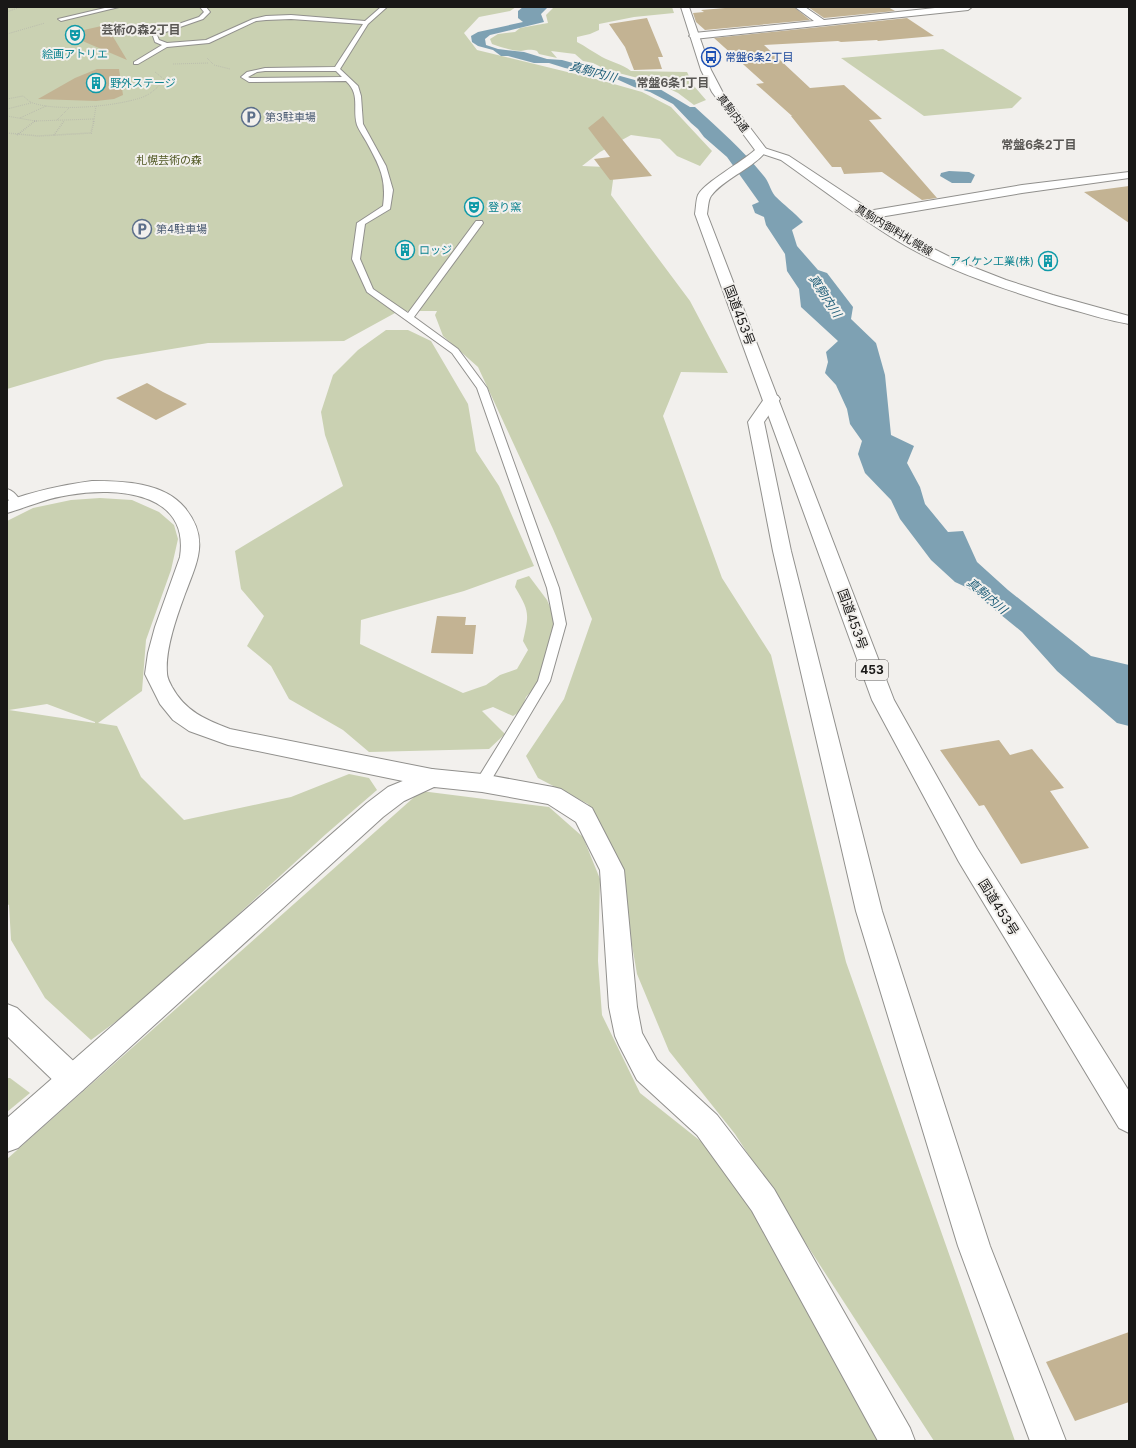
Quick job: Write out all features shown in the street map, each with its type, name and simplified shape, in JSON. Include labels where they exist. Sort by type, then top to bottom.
[{"type":"main road","name":"真駒内通","points":[[685,7],[706,70],[717,92],[757,154]]},
{"type":"main road","points":[[799,7],[822,22]]},
{"type":"main road","points":[[902,7],[914,13]]},
{"type":"main road","points":[[694,36],[968,7]]},
{"type":"main road","name":"国道453号","points":[[757,154],[713,187],[704,196],[701,214],[772,399],[883,700],[968,855],[1129,1118]]},
{"type":"main road","name":"真駒内御料札幌線","points":[[757,154],[785,158],[910,243],[955,265],[1048,298],[1113,317],[1129,320]]},
{"type":"main road","points":[[868,215],[1022,189],[1129,175]]},
{"type":"main road","points":[[772,399],[756,422],[782,551],[869,911],[974,1246],[1048,1441]]},
{"type":"main road","points":[[10,501],[68,490],[111,486],[142,490],[164,499],[181,514],[190,533],[190,553],[159,646],[156,674],[168,702],[184,717],[206,729],[228,736],[432,778],[482,783],[553,796],[584,815],[612,870],[624,1007],[629,1036],[647,1070],[707,1125],[763,1200],[897,1441]]},
{"type":"main road","points":[[7,1137],[73,1080],[375,810],[396,794],[432,778]]},
{"type":"main road","points":[[7,1017],[73,1080]]},
{"type":"lane","points":[[61,19],[116,7]]},
{"type":"lane","points":[[166,45],[157,41],[154,34],[201,18],[207,12],[203,7]]},
{"type":"lane","points":[[337,68],[366,22],[384,7]]},
{"type":"lane","points":[[136,63],[166,45],[207,42],[255,20],[266,18],[291,17],[366,22]]},
{"type":"lane","points":[[348,79],[249,80],[244,77],[246,74],[263,70],[311,70],[337,68],[356,86],[360,124],[383,166],[389,190],[387,207],[361,223],[356,259],[370,290],[455,351],[482,388],[553,588],[560,624],[544,681],[482,783]]},
{"type":"lane","points":[[409,318],[479,224]]},
{"type":"path","points":[[7,12],[20,7]]},
{"type":"path","points":[[7,34],[61,19]]},
{"type":"path","points":[[202,57],[208,58],[209,63]]},
{"type":"path","points":[[173,64],[209,63],[215,67],[227,69],[263,70]]},
{"type":"path","points":[[7,99],[22,96],[32,102],[47,106],[69,108],[108,105]]},
{"type":"path","points":[[7,109],[32,102]]},
{"type":"path","points":[[19,118],[47,106]]},
{"type":"path","points":[[7,133],[16,135],[54,135],[91,133],[96,106]]},
{"type":"path","points":[[57,121],[69,108]]},
{"type":"path","points":[[7,117],[35,121],[94,119]]},
{"type":"path","points":[[16,135],[35,121]]},
{"type":"path","points":[[54,135],[64,121]]},
{"type":"green space","name":"札幌芸術の森","points":[[7,7],[516,7],[510,11],[479,17],[464,33],[477,50],[596,79],[642,92],[671,107],[712,151],[700,166],[677,156],[660,139],[631,135],[600,152],[582,166],[606,167],[614,173],[611,195],[690,301],[728,373],[681,372],[663,416],[722,578],[771,655],[846,962],[1015,1441],[934,1441],[735,1134],[669,1051],[637,974],[617,859],[588,804],[538,778],[526,756],[564,699],[592,619],[553,529],[478,367],[443,336],[435,315],[437,311],[394,311],[395,313],[344,341],[208,343],[105,360],[7,389]]},
{"type":"green space","points":[[554,7],[672,7],[674,13],[634,17],[599,24],[599,30],[577,37],[577,42],[602,57],[631,71],[687,72],[694,86],[706,100],[694,105],[678,93],[657,83],[607,70],[593,63],[583,61],[575,54],[551,51],[557,58],[539,54],[535,50],[521,51],[506,49],[492,44],[490,39],[498,34],[515,32],[520,28],[548,23],[546,15]]},
{"type":"green space","points":[[943,49],[1022,98],[1012,108],[924,116],[841,58]]},
{"type":"green space","points":[[386,330],[408,330],[431,341],[468,404],[476,451],[499,486],[534,566],[464,591],[361,620],[360,644],[463,693],[486,685],[500,675],[517,669],[528,650],[523,641],[527,619],[526,608],[515,587],[517,580],[529,576],[547,600],[557,623],[537,685],[526,697],[521,711],[513,716],[493,707],[482,711],[505,734],[489,749],[369,752],[343,730],[289,699],[271,666],[247,646],[264,616],[241,589],[235,551],[343,486],[325,435],[321,412],[333,375],[358,350]]},
{"type":"green space","points":[[100,498],[132,500],[159,512],[174,525],[178,539],[171,570],[146,640],[142,691],[98,723],[117,726],[141,777],[184,820],[291,797],[349,774],[369,778],[377,790],[326,834],[141,1003],[91,1040],[45,998],[11,940],[9,905],[7,904],[7,521],[33,508],[71,500]],"holes":[[[47,704],[95,723],[9,710]]]},
{"type":"green space","points":[[421,791],[549,807],[583,837],[600,879],[598,961],[602,1015],[640,1093],[703,1143],[754,1199],[885,1441],[7,1441],[7,1159]]},
{"type":"green space","points":[[7,1078],[10,1078],[30,1093],[7,1112]]},
{"type":"water","name":"真駒内川","points":[[523,7],[548,7],[541,14],[544,22],[490,35],[485,39],[486,45],[498,49],[524,52],[547,59],[562,60],[653,85],[690,107],[695,107],[747,157],[765,177],[775,196],[803,222],[792,230],[797,246],[818,270],[827,273],[853,307],[851,319],[876,343],[885,375],[891,435],[914,446],[907,463],[920,487],[925,504],[948,532],[963,531],[977,562],[1008,590],[1091,656],[1129,665],[1129,726],[1117,723],[1057,671],[1022,632],[968,588],[955,582],[931,560],[900,519],[891,500],[865,473],[858,454],[862,441],[850,424],[847,409],[836,385],[825,373],[828,362],[826,352],[838,341],[801,307],[799,289],[787,271],[785,254],[766,225],[764,217],[755,213],[752,205],[759,202],[727,157],[704,137],[673,104],[650,92],[634,87],[612,77],[565,68],[549,63],[534,63],[508,56],[501,56],[493,50],[478,46],[472,42],[471,36],[478,32],[523,22],[518,18],[518,11]]},
{"type":"water","points":[[949,171],[969,172],[975,175],[971,183],[952,183],[940,176],[941,173]]},
{"type":"building","points":[[737,7],[794,7],[810,20],[705,30],[696,22],[693,13],[704,12],[701,10]]},
{"type":"building","points":[[808,7],[888,7],[895,11],[824,18]]},
{"type":"building","points":[[647,18],[663,57],[658,57],[662,69],[634,70],[625,47],[609,24]]},
{"type":"building","points":[[907,18],[934,36],[878,41],[838,41],[764,45],[810,88],[844,85],[882,119],[869,120],[937,198],[922,200],[882,172],[844,174],[841,167],[832,167],[792,116],[756,84],[764,83],[714,38]]},
{"type":"building","points":[[106,25],[127,60],[66,34]]},
{"type":"building","name":"野外ステージ","points":[[97,69],[119,69],[123,95],[114,99],[96,101],[38,99],[75,78]]},
{"type":"building","points":[[603,116],[652,176],[610,180],[594,159],[610,157],[588,128]]},
{"type":"building","points":[[1129,186],[1129,223],[1084,192]]},
{"type":"building","points":[[147,383],[187,404],[156,420],[116,398]]},
{"type":"building","points":[[437,616],[466,617],[465,625],[476,625],[473,654],[431,653]]},
{"type":"building","points":[[999,740],[1010,755],[1032,749],[1064,788],[1050,791],[1089,848],[1021,864],[984,805],[979,806],[940,750]]},
{"type":"building","points":[[1129,1332],[1129,1402],[1075,1421],[1046,1362]]},
{"type":"place","name":"絵画アトリエ","points":[[75,35]]},
{"type":"place","name":"常盤6条2丁目","points":[[711,57]]},
{"type":"place","name":"野外ステージ","points":[[96,83]]},
{"type":"place","name":"第3駐車場","points":[[251,117]]},
{"type":"place","name":"登り窯","points":[[474,207]]},
{"type":"place","name":"第4駐車場","points":[[142,229]]},
{"type":"place","name":"ロッジ","points":[[405,250]]},
{"type":"place","name":"アイケン工業(株)","points":[[1048,261]]},
{"type":"district","name":"芸術の森2丁目","points":[[141,30]]},
{"type":"district","name":"常盤6条1丁目","points":[[673,83]]},
{"type":"district","name":"常盤6条2丁目","points":[[1039,145]]}]
